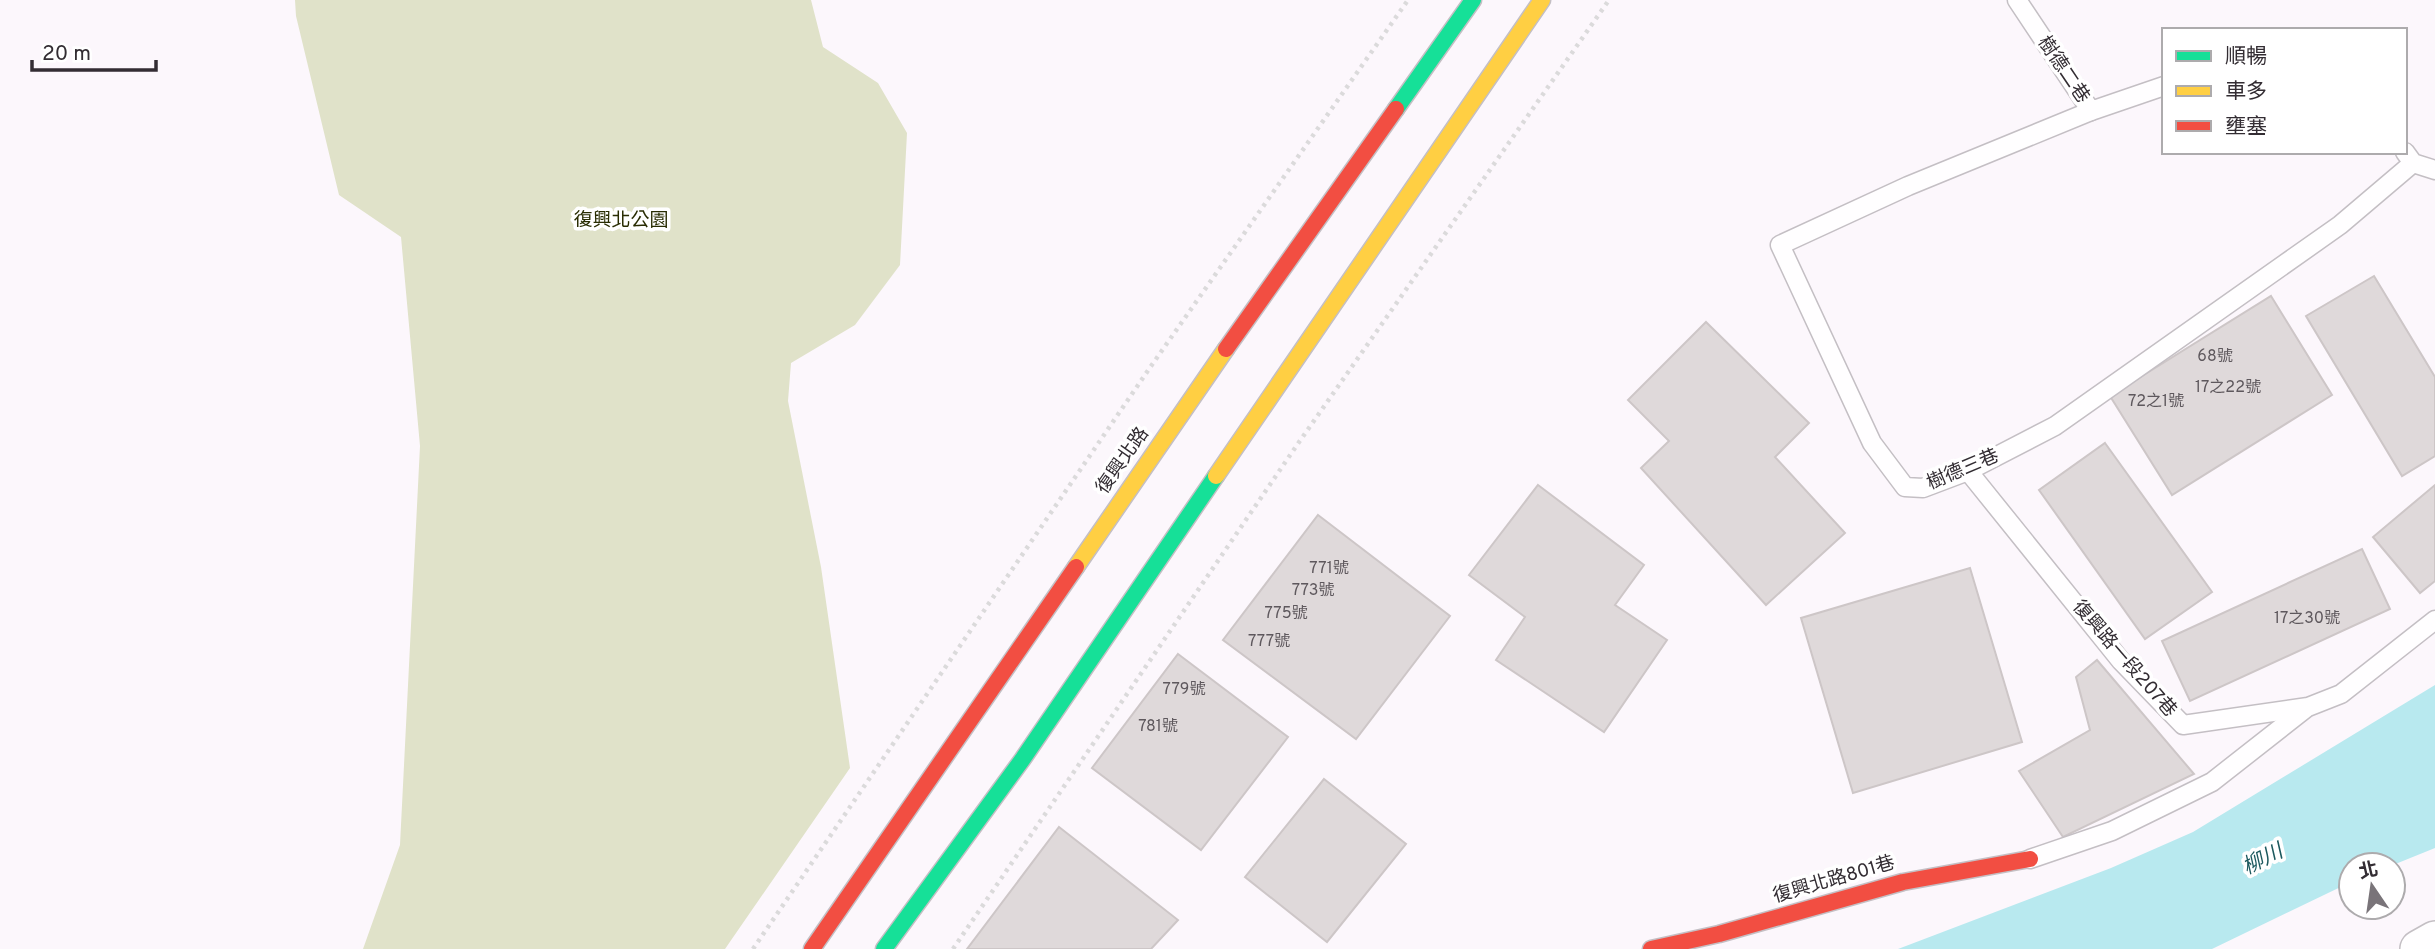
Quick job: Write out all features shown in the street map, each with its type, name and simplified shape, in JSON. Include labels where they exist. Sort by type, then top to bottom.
[{"type":"street","name":"復興北路","points":[[812,949],[1292,254],[1473,0]]},
{"type":"street","points":[[884,949],[1022,760],[1542,0]]},
{"type":"street","name":"復興北路801巷","points":[[1651,949],[1718,934],[1903,881],[2030,859]]},
{"type":"street","points":[[2419,949],[2435,940]]},
{"type":"lane","name":"樹德二巷","points":[[2017,0],[2091,111],[2162,87]]},
{"type":"lane","name":"樹德三巷","points":[[2091,111],[1908,186],[1780,245],[1872,443],[1905,487],[1923,488],[1968,471],[2055,426],[2340,225],[2409,158]]},
{"type":"lane","points":[[2409,158],[2435,170]]},
{"type":"lane","name":"復興路一段207巷","points":[[1968,471],[2122,662],[2183,725],[2308,707],[2341,694],[2435,620]]},
{"type":"lane","points":[[2030,859],[2112,831],[2212,782],[2308,707]]},
{"type":"path","points":[[754,949],[1149,369],[1409,0]]},
{"type":"path","points":[[953,949],[1289,457],[1609,0]]},
{"type":"green space","name":"復興北公園","points":[[295,0],[811,0],[823,47],[878,83],[907,133],[900,265],[855,325],[791,363],[788,401],[821,567],[850,768],[725,949],[363,949],[400,845],[420,446],[401,237],[339,195],[296,16]]},
{"type":"water","name":"柳川","points":[[2435,685],[2435,848],[2407,859],[2407,851],[2337,851],[2337,889],[2212,949],[1898,949],[2111,868],[2193,832]]},
{"type":"building","points":[[2374,276],[2435,377],[2435,456],[2402,476],[2306,316]]},
{"type":"building","points":[[2271,296],[2332,395],[2172,495],[2110,396]]},
{"type":"building","points":[[1706,322],[1809,423],[1775,457],[1845,533],[1766,605],[1641,468],[1669,441],[1628,400]]},
{"type":"building","points":[[2105,443],[2212,592],[2145,639],[2039,490]]},
{"type":"building","points":[[1538,485],[1644,565],[1615,605],[1667,640],[1604,732],[1496,660],[1525,617],[1469,575]]},
{"type":"building","points":[[2435,485],[2435,581],[2420,593],[2373,537]]},
{"type":"building","points":[[1318,515],[1450,616],[1356,739],[1223,640]]},
{"type":"building","points":[[2362,549],[2390,609],[2190,701],[2162,641]]},
{"type":"building","points":[[1970,568],[2022,742],[1853,793],[1801,618]]},
{"type":"building","points":[[1178,654],[1288,737],[1201,850],[1092,768]]},
{"type":"building","points":[[2097,660],[2194,774],[2063,837],[2019,771],[2090,730],[2076,677]]},
{"type":"building","points":[[1324,779],[1406,844],[1327,942],[1245,877]]},
{"type":"building","points":[[1059,827],[1178,920],[1151,949],[967,949]]},
{"type":"traffic: fast","points":[[1396,109],[1473,0]]},
{"type":"traffic: fast","points":[[884,949],[1022,760],[1216,476]]},
{"type":"traffic: slow","points":[[1216,476],[1542,0]]},
{"type":"traffic: slow","points":[[1076,567],[1226,349]]},
{"type":"traffic: jam","points":[[1226,349],[1396,109]]},
{"type":"traffic: jam","points":[[812,949],[1076,567]]},
{"type":"traffic: jam","points":[[1651,949],[1719,934],[1903,882],[2030,859]]}]
